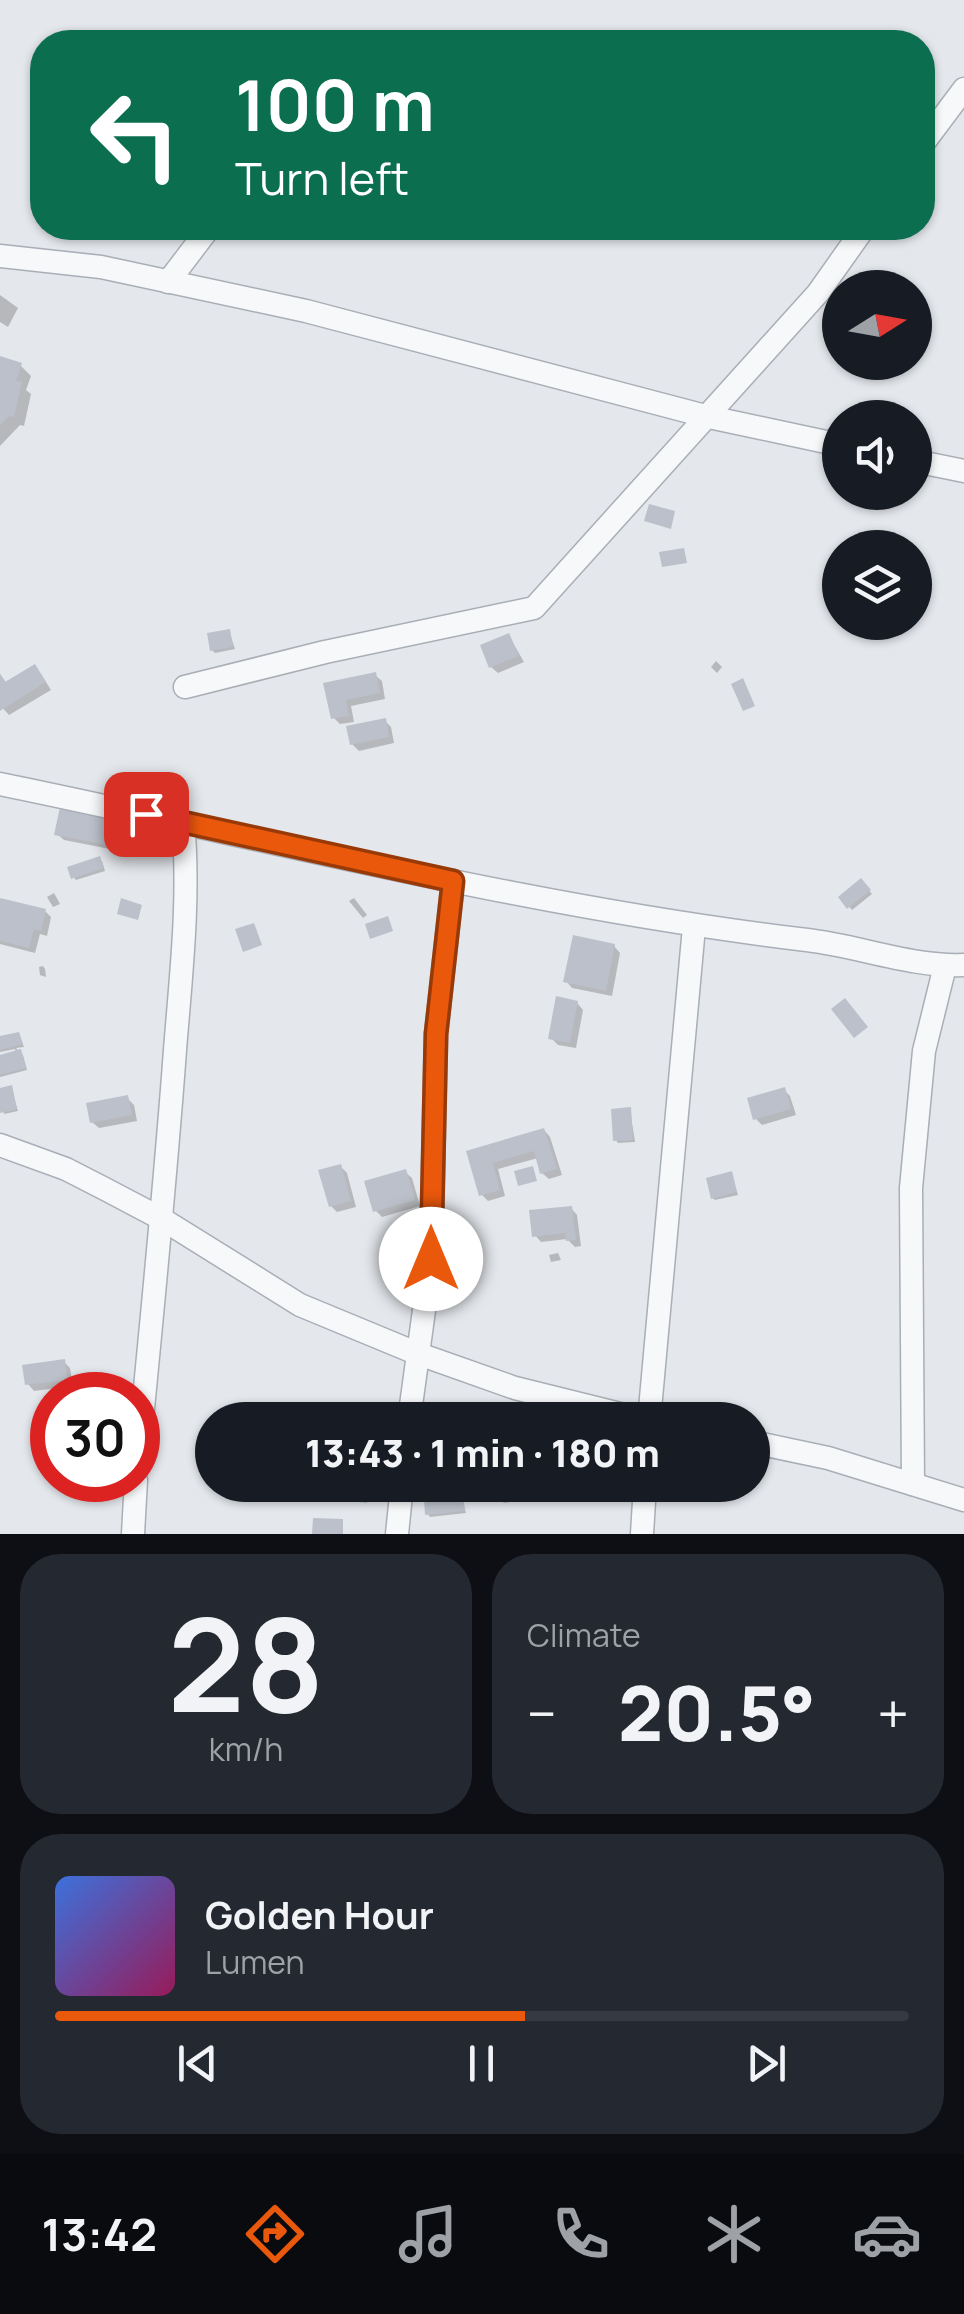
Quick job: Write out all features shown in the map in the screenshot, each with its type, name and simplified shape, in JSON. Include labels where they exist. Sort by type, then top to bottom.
[{"type":"street","points":[[935,128],[964,88]]},
{"type":"street","points":[[168,282],[201,240]]},
{"type":"street","points":[[185,686],[534,608],[818,294],[856,240]]},
{"type":"street","points":[[0,256],[101,267],[306,311],[709,417],[822,441]]},
{"type":"street","points":[[932,464],[964,471]]},
{"type":"street","points":[[0,784],[453,881],[694,927],[836,943],[954,966],[924,1051],[911,1188],[913,1484]]},
{"type":"street","points":[[147,1372],[188,874],[182,822]]},
{"type":"street","points":[[411,1402],[431,1259],[436,1034],[453,881]]},
{"type":"street","points":[[648,1402],[694,927]]},
{"type":"street","points":[[0,1145],[66,1169],[162,1219],[300,1304],[416,1353],[515,1388],[572,1402]]},
{"type":"street","points":[[770,1446],[828,1458],[964,1500]]},
{"type":"street","points":[[133,1534],[135,1502]]},
{"type":"street","points":[[397,1534],[400,1502]]},
{"type":"street","points":[[642,1534],[644,1502]]},
{"type":"building","points":[[0,356],[22,363],[16,381],[22,382],[14,417],[9,416],[0,425]]},
{"type":"building","points":[[649,504],[675,511],[671,529],[644,521]]},
{"type":"building","points":[[684,548],[687,563],[662,567],[659,552]]},
{"type":"building","points":[[230,629],[233,647],[210,651],[207,633]]},
{"type":"building","points":[[509,633],[519,656],[489,668],[480,645]]},
{"type":"building","points":[[35,664],[46,682],[0,711],[0,674],[5,682]]},
{"type":"building","points":[[376,672],[380,693],[346,700],[349,716],[331,719],[323,683]]},
{"type":"building","points":[[743,678],[755,706],[743,711],[731,684]]},
{"type":"building","points":[[386,718],[389,737],[350,745],[346,726]]},
{"type":"building","points":[[60,807],[114,817],[109,845],[54,835]]},
{"type":"building","points":[[100,856],[104,868],[71,879],[67,867]]},
{"type":"building","points":[[861,878],[871,890],[847,909],[838,897]]},
{"type":"building","points":[[0,898],[46,909],[41,931],[34,929],[29,948],[0,941]]},
{"type":"building","points":[[121,898],[142,905],[138,920],[117,914]]},
{"type":"building","points":[[388,916],[393,931],[370,939],[365,924]]},
{"type":"building","points":[[254,923],[262,945],[243,952],[235,929]]},
{"type":"building","points":[[573,935],[615,944],[606,991],[563,982]]},
{"type":"building","points":[[556,996],[578,1001],[570,1043],[548,1039]]},
{"type":"building","points":[[845,998],[868,1027],[854,1038],[831,1009]]},
{"type":"building","points":[[19,1032],[23,1044],[0,1050],[0,1036]]},
{"type":"building","points":[[21,1049],[26,1068],[0,1075],[0,1055]]},
{"type":"building","points":[[12,1085],[17,1109],[0,1113],[0,1088]]},
{"type":"building","points":[[785,1087],[791,1109],[753,1120],[747,1098]]},
{"type":"building","points":[[128,1095],[132,1115],[90,1123],[86,1103]]},
{"type":"building","points":[[631,1107],[633,1140],[613,1141],[611,1109]]},
{"type":"building","points":[[544,1128],[557,1169],[540,1174],[534,1151],[493,1163],[500,1190],[479,1196],[466,1151]]},
{"type":"building","points":[[341,1164],[351,1201],[329,1207],[318,1170]]},
{"type":"building","points":[[533,1166],[537,1181],[518,1186],[514,1171]]},
{"type":"building","points":[[406,1169],[415,1200],[373,1212],[364,1181]]},
{"type":"building","points":[[732,1171],[737,1192],[711,1199],[706,1178]]},
{"type":"building","points":[[572,1206],[576,1240],[566,1241],[565,1233],[532,1237],[529,1210]]},
{"type":"building","points":[[65,1359],[66,1372],[30,1372],[30,1384],[25,1385],[22,1365]]},
{"type":"building","points":[[424,1502],[464,1502],[465,1511],[425,1515]]},
{"type":"building","points":[[313,1518],[343,1519],[343,1534],[312,1534]]},
{"type":"route","points":[[146,814],[453,881],[436,1034],[431,1259]]}]
